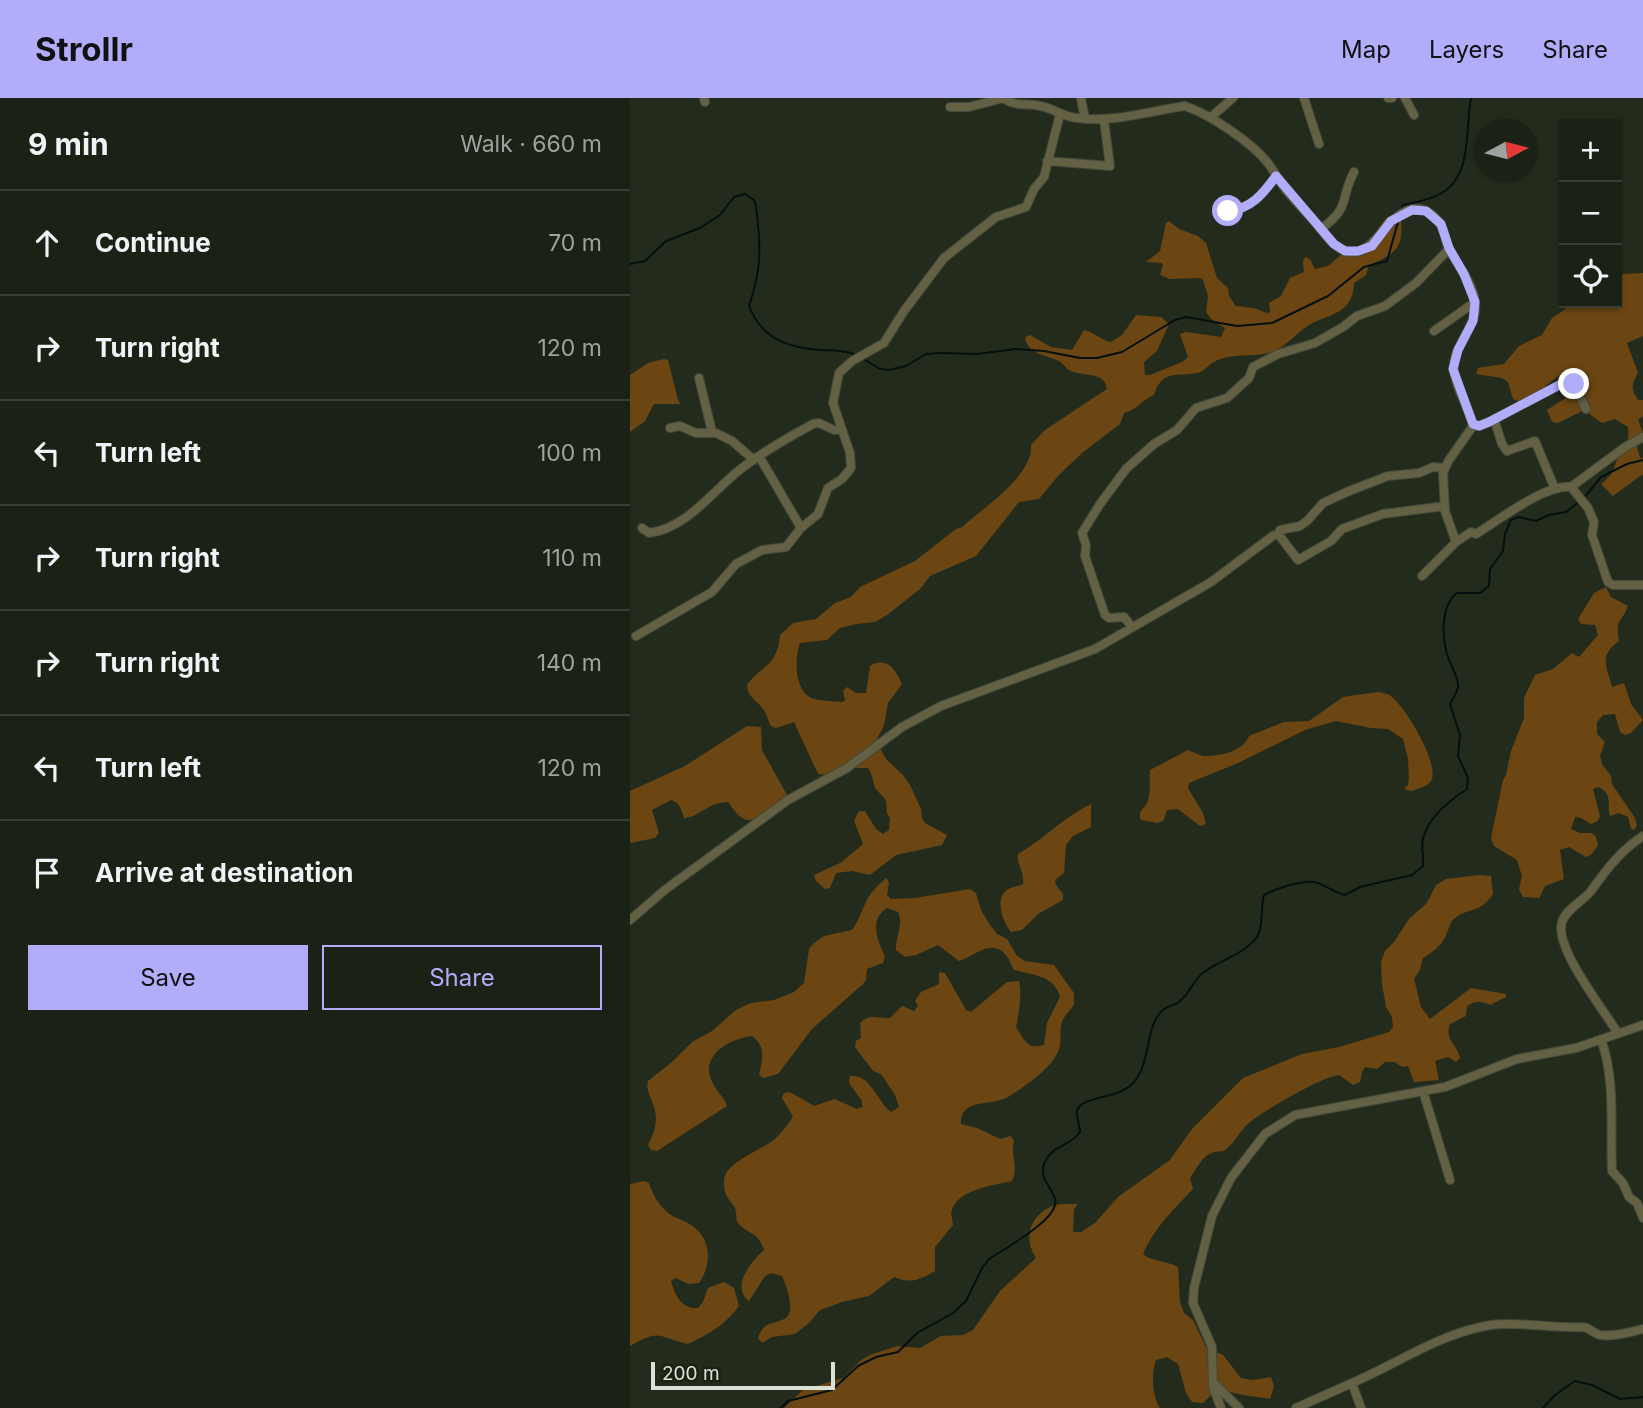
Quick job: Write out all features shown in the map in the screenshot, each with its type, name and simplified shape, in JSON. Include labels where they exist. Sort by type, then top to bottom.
[{"type":"street","points":[[950,107],[969,107],[1004,98],[1016,104],[1042,102],[1060,114],[1104,120],[1185,106],[1211,117],[1263,157],[1321,229],[1345,251],[1358,251],[1372,246],[1396,217],[1412,210],[1421,209],[1431,214],[1441,224],[1449,248],[1464,274],[1475,302],[1473,321],[1458,350],[1453,369],[1473,424],[1443,473],[1445,506],[1456,542]]},
{"type":"street","points":[[1081,98],[1085,119]]},
{"type":"street","points":[[1211,117],[1233,98]]},
{"type":"street","points":[[1304,98],[1319,144]]},
{"type":"street","points":[[1405,98],[1414,115]]},
{"type":"street","points":[[636,636],[712,592],[736,564],[757,552],[786,547],[801,528],[818,514],[828,488],[842,479],[850,468],[850,453],[833,403],[839,373],[852,361],[884,344],[904,311],[944,258],[996,217],[1026,207],[1034,189],[1044,177],[1060,114]]},
{"type":"street","points":[[1046,161],[1110,166],[1104,120]]},
{"type":"street","points":[[1321,229],[1341,212],[1348,183],[1354,172]]},
{"type":"street","points":[[1228,211],[1241,210],[1262,196],[1276,176]]},
{"type":"street","points":[[1132,627],[1124,617],[1109,618],[1105,615],[1085,556],[1086,545],[1082,533],[1126,469],[1154,444],[1178,429],[1196,408],[1227,398],[1249,378],[1252,367],[1278,354],[1315,343],[1357,316],[1385,306],[1416,283],[1449,248]]},
{"type":"street","points":[[1434,331],[1475,302]]},
{"type":"street","points":[[699,377],[712,432]]},
{"type":"street","points":[[1473,424],[1479,426],[1568,382],[1574,384],[1586,408]]},
{"type":"street","points":[[1494,419],[1507,451],[1532,440],[1536,442],[1555,489]]},
{"type":"street","points":[[642,528],[649,533],[665,530],[679,522],[756,458],[816,423],[823,423],[834,430],[842,429]]},
{"type":"street","points":[[670,428],[680,426],[696,433],[712,432],[732,441],[756,458],[801,528]]},
{"type":"street","points":[[1422,576],[1456,542],[1471,532],[1476,534],[1540,495],[1563,486],[1571,487],[1643,437]]},
{"type":"street","points":[[630,920],[666,889],[788,800],[847,768],[902,727],[941,706],[1090,651],[1212,583],[1282,530],[1300,526],[1307,521],[1323,503],[1388,476],[1419,473],[1433,467],[1445,468]]},
{"type":"street","points":[[1571,487],[1588,508],[1594,522],[1592,535],[1608,582],[1613,585],[1643,585]]},
{"type":"street","points":[[1278,534],[1298,560],[1331,541],[1342,529],[1382,514],[1445,506]]},
{"type":"street","points":[[1617,1032],[1583,982],[1566,946],[1561,925],[1564,918],[1590,892],[1615,859],[1643,836]]},
{"type":"street","points":[[1221,1408],[1213,1381],[1212,1347],[1193,1303],[1194,1288],[1212,1216],[1231,1178],[1265,1134],[1296,1115],[1451,1085],[1517,1059],[1576,1048],[1643,1025]]},
{"type":"street","points":[[1601,1039],[1611,1084],[1609,1098],[1612,1171],[1625,1185],[1629,1197],[1637,1203],[1643,1219]]},
{"type":"street","points":[[1423,1091],[1450,1180]]},
{"type":"street","points":[[1296,1408],[1389,1367],[1448,1336],[1491,1325],[1584,1327],[1600,1335],[1643,1329]]},
{"type":"street","points":[[1213,1381],[1239,1408]]},
{"type":"street","points":[[1352,1382],[1361,1408]]},
{"type":"shaded area","points":[[1400,214],[1401,225],[1397,247],[1387,256],[1369,265],[1366,275],[1354,283],[1350,301],[1340,311],[1311,324],[1272,352],[1228,357],[1212,363],[1200,372],[1171,376],[1161,381],[1154,395],[1124,413],[1120,424],[1082,453],[1039,499],[1019,502],[976,556],[930,576],[920,589],[875,622],[840,628],[827,640],[800,643],[797,657],[799,683],[807,695],[814,699],[843,702],[843,691],[847,687],[856,693],[866,693],[870,666],[876,663],[886,664],[894,670],[902,684],[888,703],[884,725],[876,741],[886,759],[910,785],[925,823],[947,835],[942,845],[896,855],[870,875],[852,871],[836,873],[830,888],[825,889],[816,881],[814,875],[842,862],[863,844],[854,821],[859,811],[865,811],[876,829],[883,834],[889,830],[890,818],[886,800],[875,788],[868,768],[844,768],[828,775],[818,774],[794,722],[776,728],[771,726],[764,711],[749,693],[747,685],[772,659],[780,635],[793,623],[816,619],[835,603],[851,597],[860,587],[915,561],[962,527],[1016,479],[1030,456],[1031,445],[1045,430],[1107,389],[1102,379],[1071,371],[1059,361],[1033,350],[1025,337],[1030,335],[1051,347],[1072,350],[1084,330],[1111,342],[1122,335],[1136,315],[1161,317],[1169,324],[1157,351],[1144,362],[1145,375],[1150,375],[1188,357],[1180,334],[1186,332],[1221,337],[1225,328],[1212,320],[1206,312],[1208,296],[1203,280],[1170,279],[1160,275],[1163,265],[1161,263],[1146,262],[1160,251],[1166,223],[1169,221],[1206,243],[1217,278],[1228,288],[1229,296],[1236,306],[1267,313],[1270,312],[1269,303],[1281,296],[1290,278],[1304,272],[1305,257],[1310,259],[1315,269],[1328,266],[1348,249],[1365,246],[1386,218]]},
{"type":"shaded area","points":[[1643,273],[1643,336],[1627,343],[1638,373],[1633,390],[1638,400],[1643,400],[1643,416],[1638,420],[1643,432],[1637,447],[1640,458],[1643,458],[1643,474],[1613,496],[1601,484],[1612,473],[1626,445],[1628,427],[1615,419],[1602,423],[1584,410],[1558,423],[1552,422],[1547,410],[1572,394],[1577,384],[1567,376],[1558,377],[1520,402],[1513,399],[1508,382],[1502,378],[1476,374],[1478,368],[1504,364],[1519,346],[1542,335],[1552,318],[1565,308],[1622,308],[1623,274]]},
{"type":"shaded area","points":[[668,360],[681,404],[654,404],[645,421],[630,432],[630,375],[648,363]]},
{"type":"shaded area","points":[[1606,587],[1611,597],[1628,606],[1618,625],[1619,641],[1606,656],[1612,687],[1624,683],[1631,704],[1643,720],[1631,733],[1625,735],[1620,732],[1615,714],[1603,715],[1597,722],[1597,734],[1605,742],[1600,756],[1602,764],[1635,818],[1637,826],[1634,830],[1631,829],[1628,817],[1619,813],[1610,816],[1606,792],[1598,787],[1593,789],[1600,816],[1598,821],[1591,824],[1575,817],[1571,829],[1580,833],[1592,833],[1598,845],[1591,855],[1586,857],[1569,847],[1560,850],[1564,879],[1545,886],[1539,898],[1523,897],[1519,889],[1522,876],[1517,860],[1494,846],[1491,838],[1503,780],[1524,718],[1524,698],[1535,675],[1553,669],[1572,653],[1579,657],[1598,635],[1595,625],[1581,624],[1578,619],[1594,593]]},
{"type":"shaded area","points":[[1378,692],[1396,700],[1412,722],[1426,749],[1433,773],[1431,781],[1424,786],[1411,791],[1404,789],[1409,779],[1408,758],[1403,739],[1388,729],[1336,721],[1305,730],[1238,763],[1189,783],[1188,788],[1203,813],[1206,824],[1200,826],[1178,809],[1167,810],[1164,820],[1158,823],[1141,820],[1140,813],[1149,797],[1150,770],[1188,750],[1204,756],[1230,752],[1242,746],[1249,736],[1284,722],[1309,721],[1343,697]]},
{"type":"shaded area","points":[[747,726],[761,727],[762,750],[787,795],[767,812],[749,820],[739,816],[728,802],[715,804],[684,818],[681,809],[671,800],[652,810],[659,833],[655,838],[630,843],[630,791],[685,766]]},
{"type":"shaded area","points":[[1091,804],[1091,827],[1073,836],[1066,845],[1064,873],[1055,880],[1063,894],[1063,900],[1038,914],[1022,930],[1011,932],[1000,905],[1007,890],[1023,884],[1018,854]]},
{"type":"shaded area","points":[[1491,876],[1493,894],[1483,905],[1462,913],[1453,920],[1442,942],[1423,958],[1414,979],[1421,1007],[1430,1019],[1471,988],[1506,994],[1506,997],[1490,1005],[1481,1002],[1470,1004],[1467,1006],[1466,1016],[1450,1024],[1450,1038],[1460,1058],[1456,1062],[1448,1057],[1435,1061],[1439,1080],[1414,1082],[1408,1066],[1402,1067],[1395,1062],[1385,1062],[1377,1069],[1365,1067],[1360,1082],[1353,1085],[1339,1075],[1331,1077],[1268,1110],[1246,1125],[1224,1151],[1204,1158],[1190,1178],[1193,1189],[1159,1227],[1143,1254],[1178,1267],[1180,1302],[1184,1313],[1193,1320],[1206,1347],[1223,1355],[1241,1378],[1253,1380],[1271,1377],[1274,1386],[1270,1399],[1226,1390],[1212,1394],[1203,1403],[1192,1402],[1186,1393],[1178,1364],[1167,1357],[1156,1360],[1153,1371],[1154,1391],[1160,1408],[784,1408],[803,1390],[843,1378],[870,1355],[897,1346],[920,1348],[941,1336],[963,1335],[973,1330],[1000,1291],[1036,1258],[1029,1237],[1037,1217],[1056,1205],[1078,1204],[1074,1209],[1073,1232],[1081,1232],[1095,1223],[1118,1197],[1170,1160],[1192,1129],[1243,1078],[1302,1054],[1339,1047],[1389,1032],[1393,1027],[1392,1017],[1386,1007],[1382,984],[1381,962],[1385,951],[1409,919],[1427,903],[1436,885],[1446,879]]},
{"type":"shaded area","points":[[886,878],[889,882],[887,895],[891,899],[970,889],[976,893],[981,910],[997,934],[1007,939],[1017,956],[1025,961],[1054,965],[1074,993],[1074,1004],[1062,1022],[1056,1056],[1044,1070],[1008,1097],[965,1110],[961,1124],[1000,1139],[1011,1136],[1014,1141],[1014,1176],[1012,1181],[967,1194],[954,1205],[951,1213],[953,1225],[935,1247],[935,1271],[915,1280],[894,1277],[869,1296],[820,1310],[795,1334],[772,1337],[762,1343],[758,1338],[763,1329],[788,1316],[788,1292],[782,1276],[771,1273],[765,1276],[749,1301],[744,1295],[742,1281],[745,1274],[764,1250],[756,1236],[737,1222],[736,1210],[726,1195],[724,1182],[725,1175],[736,1163],[770,1143],[793,1117],[782,1098],[784,1093],[790,1092],[814,1106],[835,1099],[857,1109],[862,1107],[862,1101],[849,1083],[850,1076],[857,1076],[868,1083],[891,1112],[899,1107],[895,1095],[881,1074],[873,1071],[855,1047],[856,1041],[861,1038],[860,1023],[871,1017],[890,1018],[902,1006],[914,1011],[918,1006],[915,1001],[921,992],[939,984],[939,972],[945,973],[966,1010],[971,1012],[1007,982],[1019,981],[1020,1004],[1016,1027],[1027,1043],[1033,1046],[1044,1045],[1047,1023],[1060,997],[1049,981],[1014,970],[1006,955],[994,948],[959,961],[938,945],[905,957],[896,950],[900,917],[898,912],[887,908],[881,913],[876,925],[885,957],[883,963],[867,969],[863,984],[812,1029],[778,1074],[763,1078],[759,1074],[761,1049],[752,1036],[724,1046],[712,1059],[709,1068],[710,1077],[727,1106],[657,1151],[651,1150],[648,1145],[656,1115],[648,1081],[692,1042],[712,1031],[736,1010],[751,1003],[774,1000],[794,992],[804,983],[809,949],[813,944],[824,936],[852,930],[870,895]]},
{"type":"shaded area","points":[[644,1181],[649,1183],[663,1208],[695,1228],[707,1247],[706,1269],[699,1283],[688,1284],[676,1278],[671,1281],[683,1304],[698,1308],[708,1288],[724,1282],[734,1288],[739,1306],[716,1328],[688,1344],[654,1336],[630,1346],[630,1184]]},
{"type":"waterway","points":[[1401,209],[1403,205],[1440,194],[1451,186],[1458,176],[1466,151],[1471,98]]},
{"type":"waterway","points":[[630,264],[645,261],[666,241],[700,228],[720,215],[734,197],[745,194],[754,200],[759,233],[758,268],[749,306],[754,317],[769,334],[787,344],[854,354]]},
{"type":"waterway","points":[[862,358],[880,369],[889,370],[906,366],[926,354],[941,353],[977,354],[1016,349],[1097,358],[1122,352],[1175,320],[1186,317],[1237,326],[1272,323],[1328,296],[1364,267],[1387,261],[1398,222]]},
{"type":"waterway","points":[[1584,498],[1601,477],[1627,464],[1643,460]]},
{"type":"waterway","points":[[781,1408],[788,1401],[832,1390],[858,1366],[876,1357],[898,1352],[917,1333],[953,1313],[966,1301],[989,1259],[1041,1224],[1055,1207],[1055,1199],[1044,1179],[1044,1164],[1051,1153],[1080,1132],[1077,1113],[1080,1106],[1126,1089],[1132,1084],[1143,1067],[1156,1018],[1166,1008],[1180,1001],[1204,972],[1246,948],[1257,937],[1264,895],[1302,882],[1318,883],[1345,895],[1360,887],[1412,875],[1423,866],[1422,842],[1430,823],[1447,804],[1467,789],[1468,778],[1458,756],[1460,735],[1450,704],[1458,687],[1444,641],[1445,614],[1451,599],[1457,593],[1480,593],[1489,586],[1490,569],[1503,551],[1505,534],[1511,520],[1519,517],[1536,521],[1566,512],[1580,501]]},
{"type":"waterway","points":[[1543,1408],[1555,1395],[1575,1381],[1592,1385],[1620,1399],[1643,1397]]},
{"type":"route","points":[[1228,211],[1241,210],[1262,196],[1276,176],[1334,244],[1345,251],[1358,251],[1372,246],[1396,217],[1412,210],[1426,211],[1441,224],[1449,248],[1464,274],[1475,302],[1473,321],[1458,350],[1453,369],[1473,424],[1479,426],[1489,422],[1565,382],[1574,384]]}]
